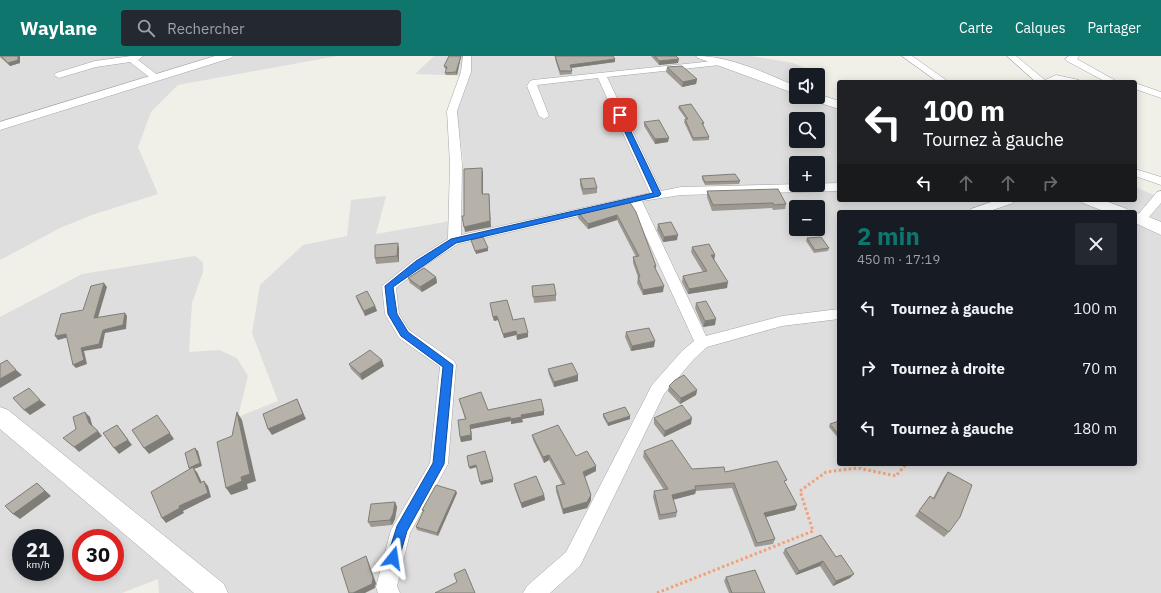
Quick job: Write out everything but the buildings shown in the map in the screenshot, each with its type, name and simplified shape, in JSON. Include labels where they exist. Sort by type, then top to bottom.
[{"type":"street","points":[[0,126],[228,56]]},
{"type":"street","points":[[454,241],[456,164],[452,111],[466,72],[467,56]]},
{"type":"street","points":[[702,56],[789,87]]},
{"type":"street","points":[[906,56],[941,80]]},
{"type":"street","points":[[1011,56],[1040,80]]},
{"type":"street","points":[[1075,56],[1070,59],[1109,80]]},
{"type":"street","points":[[59,75],[95,64],[136,58],[156,78]]},
{"type":"street","points":[[544,116],[532,86],[533,82],[602,76],[720,62]]},
{"type":"street","points":[[602,76],[657,194]]},
{"type":"street","points":[[1052,80],[1056,78],[1066,80]]},
{"type":"street","points":[[1137,87],[1161,94]]},
{"type":"street","points":[[1137,94],[1161,98]]},
{"type":"street","points":[[825,100],[837,104]]},
{"type":"street","points":[[1137,173],[1161,181]]},
{"type":"street","points":[[389,593],[386,586],[401,530],[439,464],[448,365],[404,334],[392,314],[389,286],[419,263],[454,241],[635,198],[689,190],[837,187]]},
{"type":"street","points":[[1138,218],[1161,195]]},
{"type":"street","points":[[635,198],[702,343]]},
{"type":"street","points":[[981,210],[1003,202]]},
{"type":"street","points":[[1094,202],[1116,210]]},
{"type":"street","points":[[1138,218],[1161,226]]},
{"type":"street","points":[[1138,218],[1161,230]]},
{"type":"street","points":[[534,593],[573,559],[658,390],[688,355],[702,343],[782,320],[837,314]]},
{"type":"street","points":[[0,416],[215,593]]},
{"type":"path","points":[[657,593],[813,531],[800,491],[826,472],[858,468],[896,476],[904,466]]},
{"type":"shaded area","points":[[0,56],[337,56],[178,85],[151,112],[138,147],[158,194],[92,215],[60,228],[0,260]]},
{"type":"shaded area","points":[[434,56],[751,56],[793,63],[805,68],[789,68],[789,83],[786,84],[789,85],[789,104],[825,104],[825,99],[837,103],[837,202],[1137,202],[1137,188],[1161,198],[1161,593],[159,593],[158,579],[122,593],[0,593],[0,317],[82,274],[195,256],[203,262],[203,272],[192,303],[189,352],[219,350],[237,358],[248,376],[238,417],[278,401],[252,333],[260,285],[303,245],[347,236],[351,200],[386,196],[376,234],[456,220],[463,160],[456,108],[467,76],[415,74]]},
{"type":"route","points":[[393,558],[401,530],[439,464],[448,365],[404,334],[392,314],[389,286],[419,263],[454,241],[657,194],[620,115]]}]
